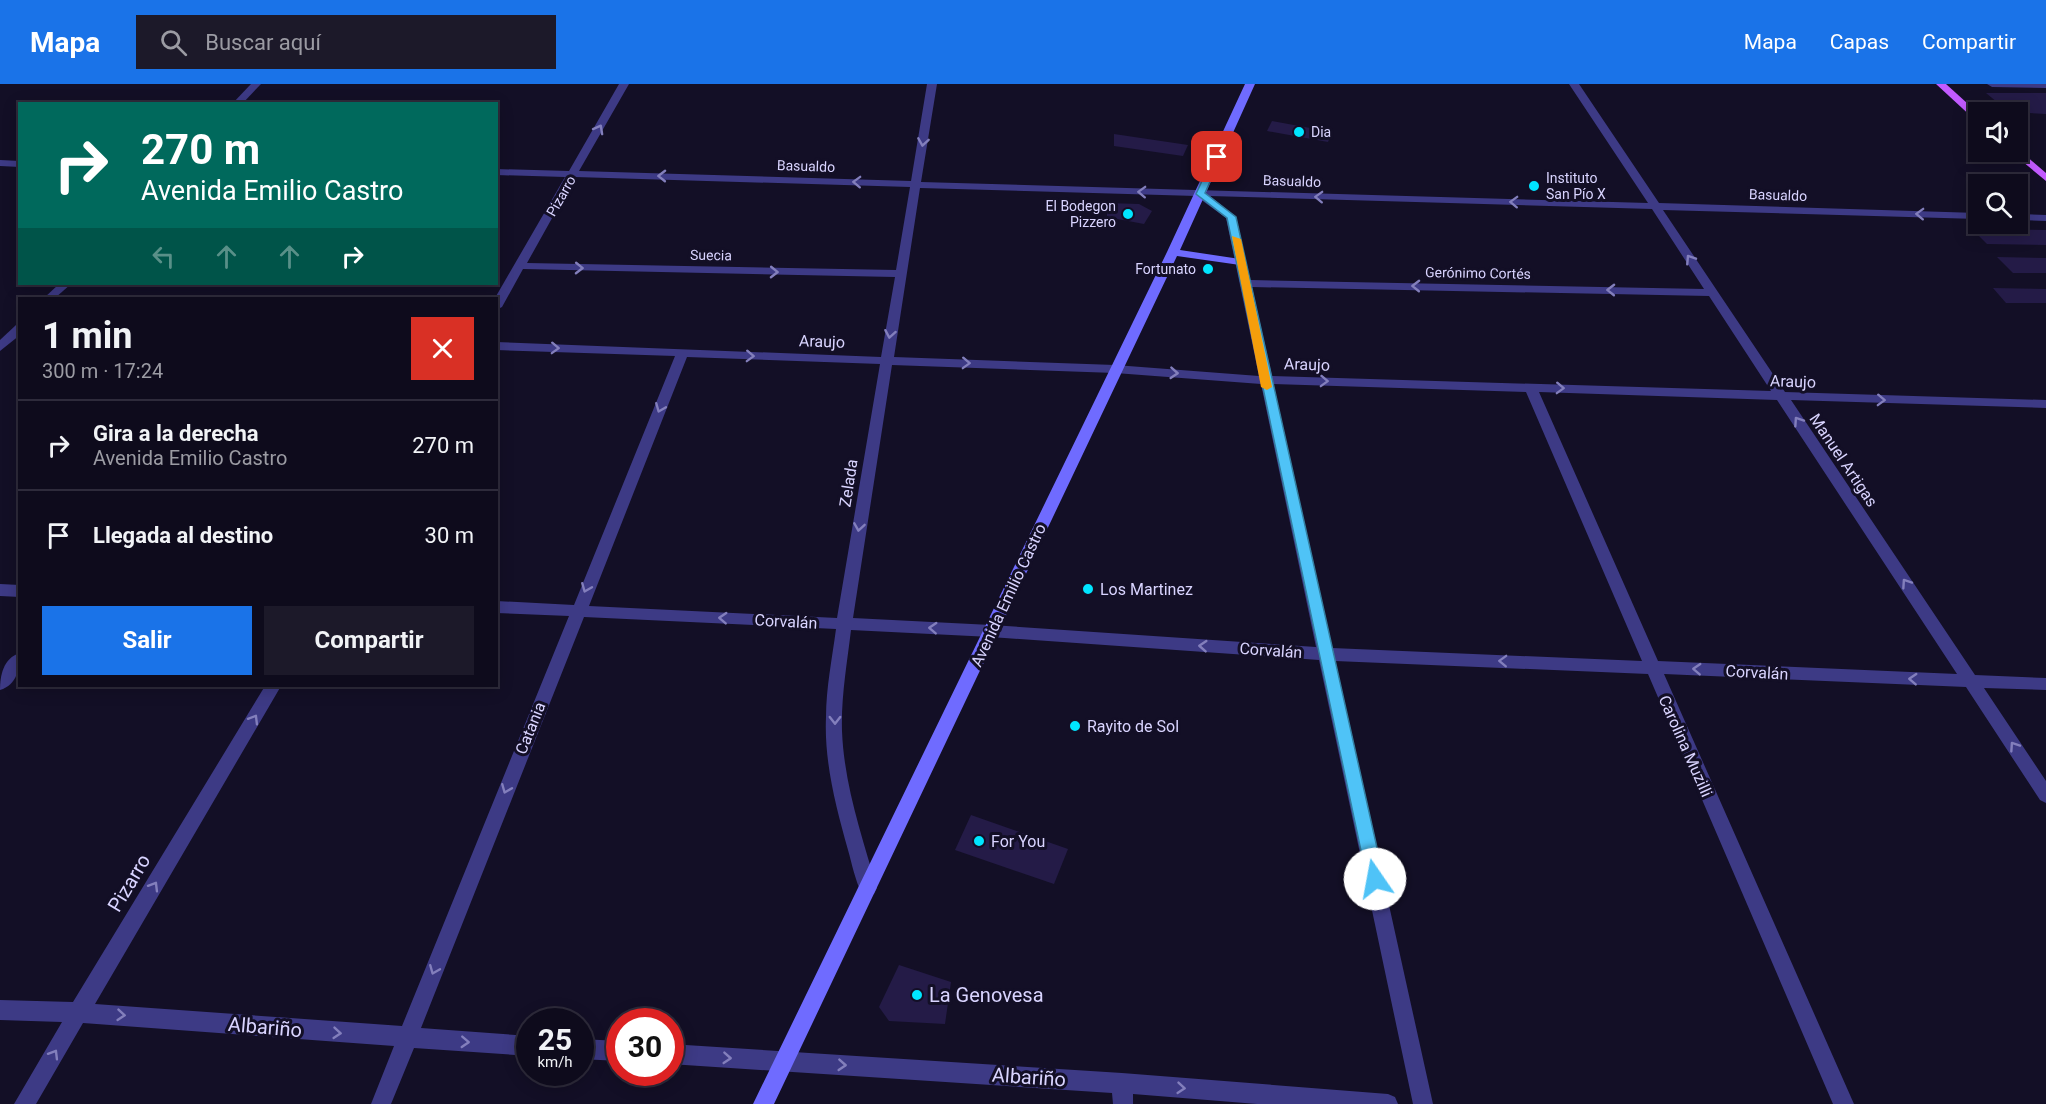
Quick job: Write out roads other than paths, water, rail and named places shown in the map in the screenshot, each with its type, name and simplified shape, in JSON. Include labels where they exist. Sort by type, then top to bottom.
[{"type":"main road","name":"Avenida Emilio Castro","points":[[763,1104],[1173,252],[1250,84]]},
{"type":"main road","points":[[1941,84],[1968,109]]},
{"type":"main road","points":[[2028,162],[2046,178]]},
{"type":"main road","points":[[1173,252],[1240,262]]},
{"type":"street","points":[[238,102],[256,84]]},
{"type":"street","name":"Pizarro","points":[[498,304],[624,84]]},
{"type":"street","name":"Zelada","points":[[868,888],[854,839],[835,748],[834,713],[844,624],[885,360],[932,84]]},
{"type":"street","name":"Manuel Artigas","points":[[1574,84],[2046,795]]},
{"type":"street","points":[[1992,84],[2046,85]]},
{"type":"street","points":[[0,164],[18,164]]},
{"type":"street","name":"Basualdo","points":[[498,172],[1968,216]]},
{"type":"street","points":[[1200,194],[1231,217],[1423,1104]]},
{"type":"street","points":[[2028,217],[2046,218]]},
{"type":"street","name":"Suecia","points":[[520,267],[901,274]]},
{"type":"street","name":"Gerónimo Cortés","points":[[1245,283],[1712,293]]},
{"type":"street","points":[[50,297],[63,285]]},
{"type":"street","points":[[0,347],[10,337]]},
{"type":"street","name":"Araujo","points":[[498,346],[1115,369],[1265,380],[2046,404]]},
{"type":"street","name":"Catania","points":[[381,1104],[682,354]]},
{"type":"street","name":"Carolina Muzilli","points":[[1530,387],[1844,1104]]},
{"type":"street","points":[[0,590],[18,591]]},
{"type":"street","name":"Corvalán","points":[[498,607],[991,631],[1327,654],[2046,684]]},
{"type":"street","points":[[0,684],[18,662]]},
{"type":"street","name":"Pizarro","points":[[24,1104],[272,687]]},
{"type":"street","name":"Albariño","points":[[0,1010],[80,1011],[406,1039],[516,1045]]},
{"type":"street","name":"Albariño","points":[[684,1055],[1122,1083],[1388,1104]]},
{"type":"street","points":[[1122,1083],[1123,1104]]},
{"type":"place","name":"Dia","points":[[1299,132]]},
{"type":"place","name":"Instituto San Pío X","points":[[1534,186]]},
{"type":"place","name":"El Bodegon Pizzero","points":[[1128,214]]},
{"type":"place","name":"Fortunato","points":[[1208,269]]},
{"type":"place","name":"Los Martinez","points":[[1088,589]]},
{"type":"place","name":"Rayito de Sol","points":[[1075,726]]},
{"type":"place","name":"For You","points":[[979,841]]},
{"type":"place","name":"La Genovesa","points":[[917,995]]}]
